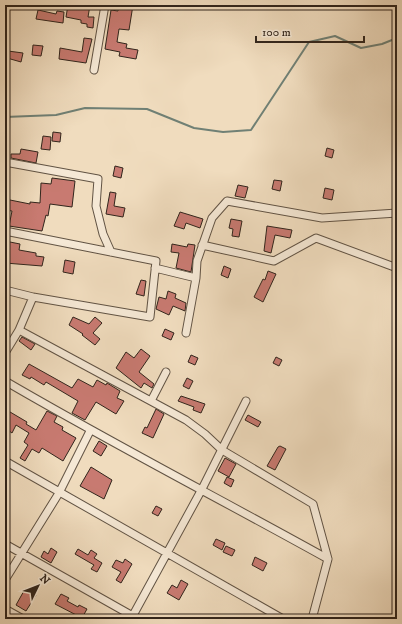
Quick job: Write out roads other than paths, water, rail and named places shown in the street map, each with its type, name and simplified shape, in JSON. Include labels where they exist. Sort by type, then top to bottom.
[{"type":"street","points":[[94,70],[105,5]]},
{"type":"street","points":[[5,162],[98,179],[96,206],[103,234],[111,252]]},
{"type":"street","points":[[186,333],[196,278],[197,261],[212,218],[227,201],[322,218],[397,213]]},
{"type":"street","points":[[5,231],[156,261],[150,317],[33,297],[5,290]]},
{"type":"street","points":[[202,245],[274,261],[316,238],[397,268]]},
{"type":"street","points":[[155,268],[196,278]]},
{"type":"street","points":[[5,353],[19,330],[33,297]]},
{"type":"street","points":[[19,330],[186,420],[205,434],[222,450],[314,504],[328,559],[312,619]]},
{"type":"street","points":[[151,401],[166,372]]},
{"type":"street","points":[[5,381],[90,431],[202,489],[328,559]]},
{"type":"street","points":[[5,544],[134,618],[246,402]]},
{"type":"street","points":[[5,580],[23,554],[59,493],[90,431]]},
{"type":"street","points":[[5,461],[283,619]]},
{"type":"street","points":[[5,609],[23,619]]},
{"type":"waterway","points":[[5,117],[56,115],[85,108],[147,109],[194,128],[223,132],[251,130],[309,42],[335,36],[361,48],[382,44],[397,38]]}]
